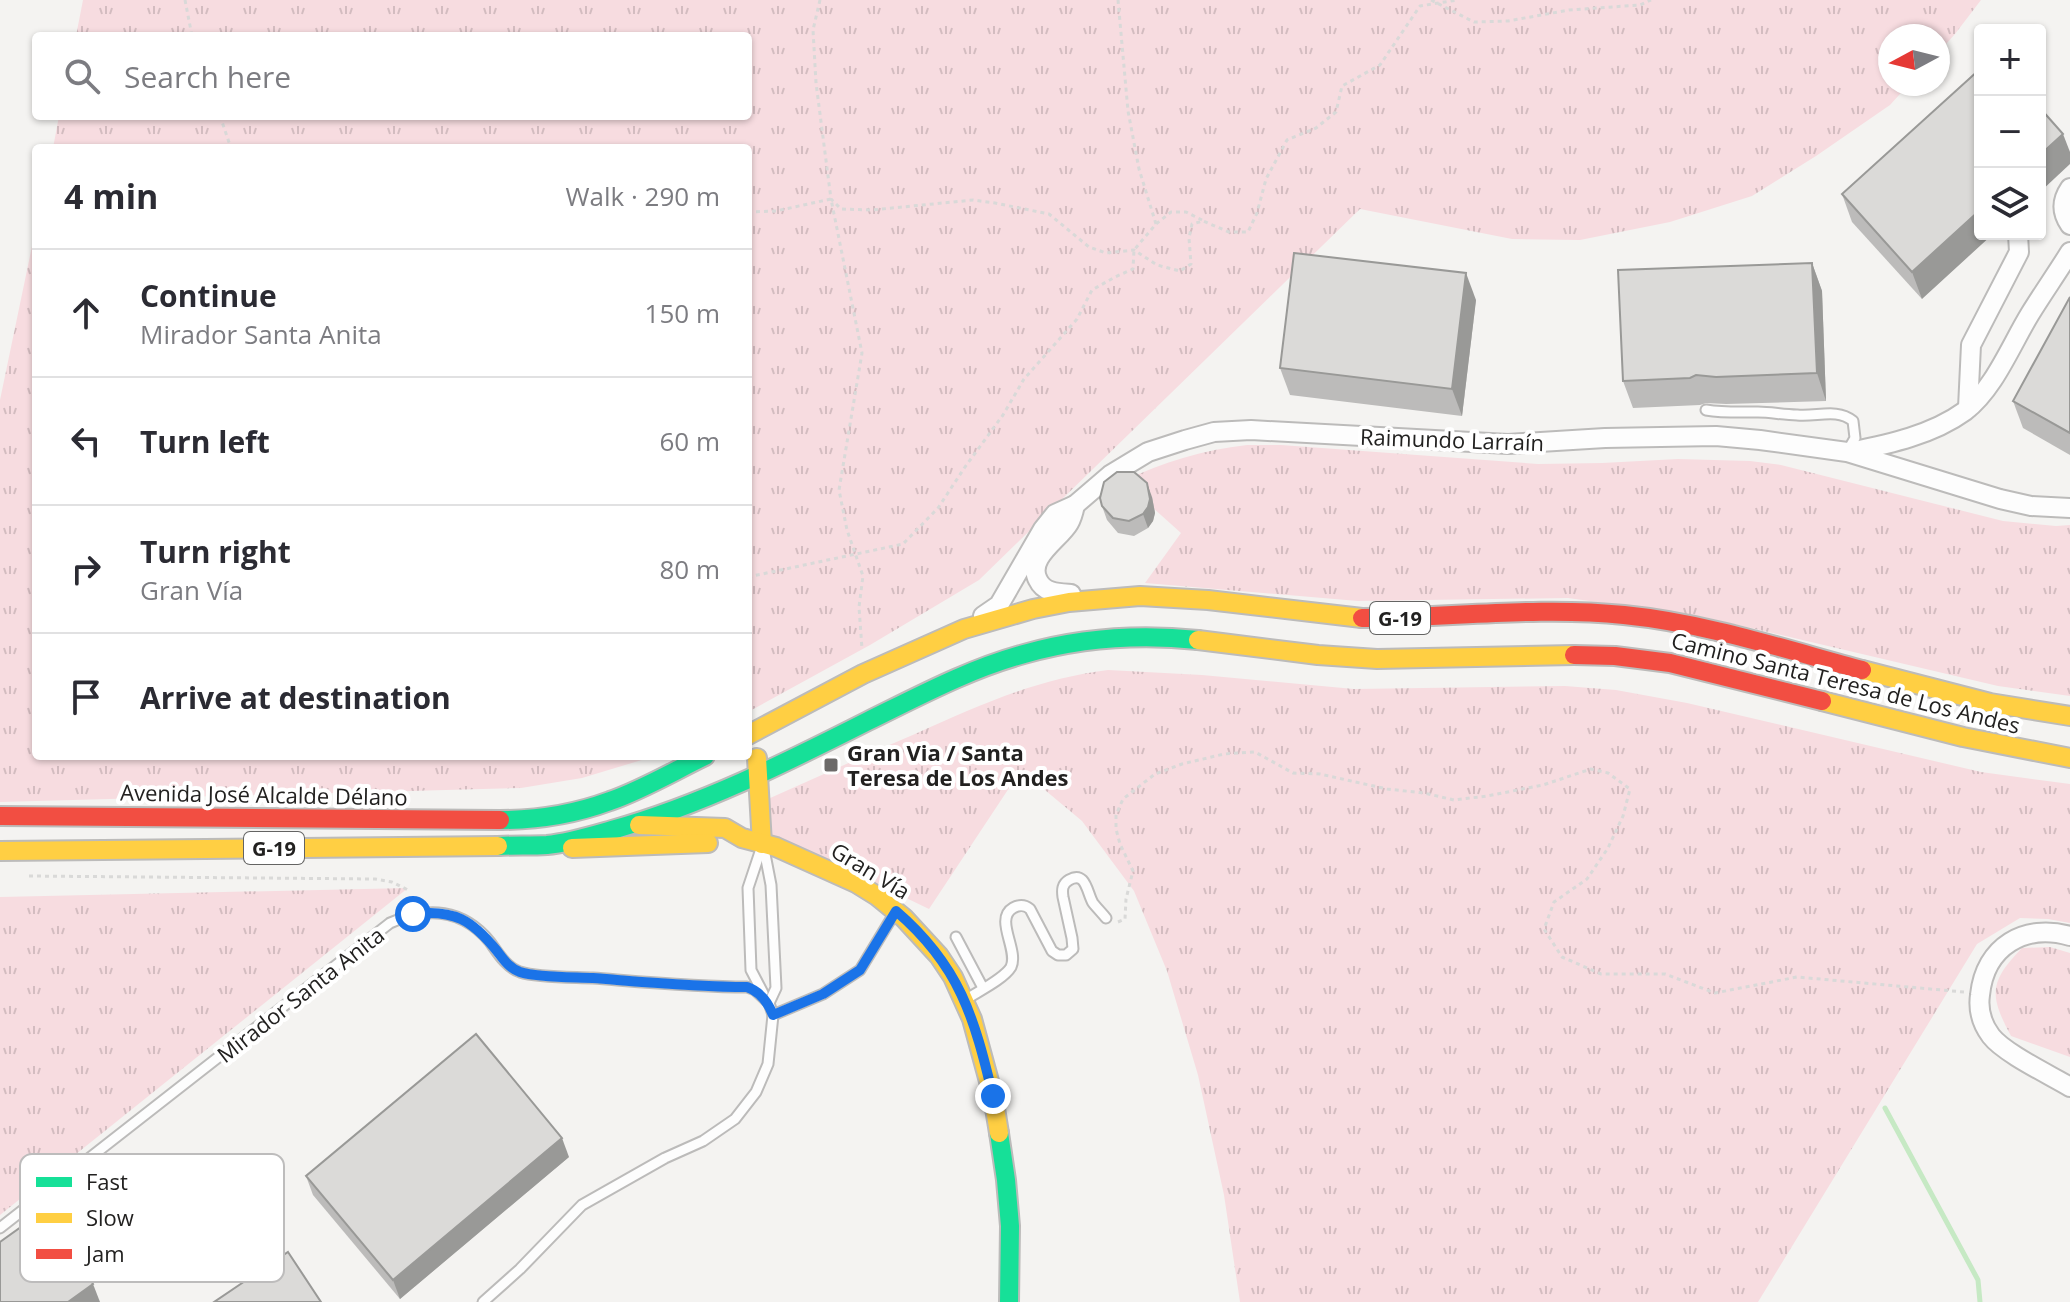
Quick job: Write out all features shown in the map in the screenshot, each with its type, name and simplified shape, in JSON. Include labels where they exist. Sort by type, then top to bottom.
[{"type":"main road","name":"Camino Santa Teresa de Los Andes","points":[[752,733],[863,674],[964,629],[1033,609],[1105,598],[1174,597],[1357,618],[1568,611],[1626,615],[1702,628],[1990,703],[2070,716]]},
{"type":"main road","points":[[849,731],[911,682],[939,668],[1016,642],[1024,635],[1033,609]]},
{"type":"main road","name":"Camino Santa Teresa de Los Andes","points":[[548,845],[592,837],[634,824],[758,776],[953,680],[1013,657],[1109,639],[1155,637],[1213,641],[1281,652],[1344,657],[1443,659],[1547,654],[1654,660],[1706,670],[1987,743],[2070,758]]},
{"type":"main road","points":[[762,844],[759,747],[773,723]]},
{"type":"main road","name":"G-19","points":[[528,820],[611,801],[697,760]]},
{"type":"main road","name":"Avenida José Alcalde Délano","points":[[0,816],[528,820]]},
{"type":"main road","name":"Gran Vía","points":[[528,820],[589,827],[634,824],[725,828],[742,838],[803,858],[856,883],[896,911],[923,937],[939,956],[965,1000],[983,1057],[1000,1135],[1010,1226],[1009,1302]]},
{"type":"main road","name":"Gran Vía","points":[[548,845],[569,848],[724,843],[742,838]]},
{"type":"main road","name":"G-19","points":[[0,851],[548,845]]},
{"type":"street","points":[[2070,188],[2063,206],[2070,225]]},
{"type":"street","points":[[1968,408],[1971,345],[2019,252],[2018,240]]},
{"type":"street","name":"Raimundo Larraín","points":[[1847,452],[1920,434],[1968,408],[1985,391],[2070,252]]},
{"type":"street","name":"Raimundo Larraín","points":[[964,629],[999,605],[1055,514],[1075,505],[1110,475],[1148,452],[1214,432],[1251,430],[1508,444],[1716,436],[1847,452],[2000,499],[2031,506],[2070,508]]},
{"type":"street","name":"Raimundo Larraín","points":[[1033,609],[1032,570],[1069,523],[1075,505]]},
{"type":"street","points":[[1042,555],[1036,576],[1045,589],[1105,598]]},
{"type":"street","points":[[2070,936],[2038,932],[2016,938],[1989,964],[1980,994],[1982,1019],[1991,1036],[2005,1048],[2070,1087]]},
{"type":"lane","points":[[1706,410],[1800,416],[1834,413],[1846,416],[1853,421],[1855,438],[1847,452]]},
{"type":"lane","points":[[762,844],[771,885],[776,988],[769,1003]]},
{"type":"lane","points":[[483,1302],[582,1205],[665,1158],[703,1141],[735,1119],[756,1092],[768,1064],[773,1015],[751,970],[748,888],[762,844]]},
{"type":"lane","points":[[965,1000],[1010,969],[1013,959],[1006,915],[1017,905],[1030,909],[1052,951],[1058,955],[1066,955],[1073,949],[1062,890],[1067,881],[1074,877],[1082,878],[1091,898],[1106,918]]},
{"type":"lane","points":[[773,1015],[823,994],[860,970],[896,911]]},
{"type":"lane","name":"Mirador Santa Anita","points":[[95,1154],[390,923],[413,914],[430,912],[460,918],[474,925],[508,965],[518,971],[747,987],[769,1003]]},
{"type":"lane","points":[[956,937],[983,988]]},
{"type":"lane","name":"Mirador Santa Anita","points":[[0,1228],[20,1212]]},
{"type":"path","points":[[185,0],[191,32]]},
{"type":"path","points":[[820,0],[813,30],[816,83],[831,199],[862,353],[839,490],[847,530],[863,576],[859,607],[862,649]]},
{"type":"path","points":[[1118,0],[1128,111],[1139,169],[1156,224]]},
{"type":"path","points":[[1431,0],[1474,22],[1508,21],[1569,10],[1640,5],[1651,0]]},
{"type":"path","points":[[752,576],[903,544],[938,508],[1003,415],[1024,379],[1077,319],[1092,290],[1133,269],[1134,250],[1156,224],[1171,212],[1186,212],[1229,232],[1248,232],[1257,213],[1266,179],[1287,140],[1316,128],[1336,112],[1342,86],[1380,65],[1420,6],[1457,0]]},
{"type":"path","points":[[221,120],[230,144]]},
{"type":"path","points":[[752,212],[776,211],[831,199]]},
{"type":"path","points":[[831,199],[841,209],[872,210],[973,200],[1049,214],[1089,247],[1106,253],[1134,250],[1157,265],[1180,271],[1191,264],[1189,238],[1192,224],[1203,221]]},
{"type":"path","points":[[1106,918],[1119,922],[1125,919],[1133,871],[1116,829],[1116,815],[1123,799],[1155,774],[1182,764],[1224,754],[1255,752],[1293,773],[1320,774],[1454,800],[1543,785],[1591,769],[1608,773],[1630,789],[1623,816],[1608,848],[1587,879],[1554,902],[1544,929],[1562,957],[1601,974],[1665,974],[1715,993],[1797,977],[1980,994]]},
{"type":"path","points":[[23,876],[375,879],[392,882],[408,890]]},
{"type":"green space","points":[[83,0],[1981,0],[1950,40],[1950,24],[1878,24],[1878,96],[1898,96],[1890,105],[1816,156],[1752,196],[1670,222],[1580,240],[1512,239],[1360,209],[979,580],[752,710],[752,144],[54,144],[58,120],[752,120],[752,32],[77,32]]},
{"type":"green space","points":[[32,246],[32,760],[642,760],[582,778],[521,788],[0,802],[0,400]]},
{"type":"green space","points":[[1247,445],[1538,464],[1678,459],[1750,461],[1781,465],[2003,521],[2070,525],[2070,696],[1998,686],[1704,617],[1568,598],[1358,601],[1145,583],[1181,533],[1123,481],[1184,458]]},
{"type":"green space","points":[[1108,670],[1354,689],[1565,686],[1616,690],[1687,703],[1981,772],[2070,784],[2070,923],[2020,918],[1977,944],[1758,1302],[1240,1302],[1224,1195],[1198,1075],[1167,971],[1134,891],[1082,821],[1021,770],[929,909],[768,845],[768,799],[1009,694]]},
{"type":"green space","points":[[408,888],[76,1154],[20,1154],[20,1199],[0,1215],[0,897]]},
{"type":"green space","points":[[2050,947],[2070,953],[2070,1057],[2011,1036],[1996,999],[1998,980],[2003,970],[2022,948]]},
{"type":"building","points":[[1974,74],[1974,215],[1912,272],[1842,194]]},
{"type":"building","points":[[2046,115],[2063,134],[2046,150]]},
{"type":"building","points":[[1294,253],[1466,273],[1452,389],[1280,368]]},
{"type":"building","points":[[1812,263],[1817,373],[1696,375],[1690,378],[1623,381],[1618,270]]},
{"type":"building","points":[[2070,297],[2070,433],[2013,401]]},
{"type":"building","points":[[1117,472],[1134,472],[1147,483],[1148,507],[1143,514],[1129,521],[1113,518],[1102,506],[1100,498],[1104,482]]},
{"type":"building","points":[[476,1034],[562,1138],[393,1280],[306,1176]]},
{"type":"building","points":[[20,1228],[20,1282],[93,1284],[68,1302],[0,1302],[0,1242]]},
{"type":"building","points":[[288,1252],[321,1302],[214,1302],[244,1282],[284,1282],[284,1255]]},
{"type":"waterway","points":[[1885,1108],[1978,1280],[1980,1302]]},
{"type":"traffic: fast","points":[[498,846],[571,841],[678,808],[774,767],[944,684],[1024,654],[1067,644],[1110,639],[1154,637],[1198,640]]},
{"type":"traffic: fast","points":[[500,820],[556,815],[597,806],[697,760]]},
{"type":"traffic: fast","points":[[999,1133],[1010,1226],[1009,1302]]},
{"type":"traffic: slow","points":[[752,733],[863,674],[964,629],[1069,602],[1140,596],[1208,600],[1362,618]]},
{"type":"traffic: slow","points":[[1198,640],[1377,659],[1574,655]]},
{"type":"traffic: slow","points":[[1862,670],[1990,703],[2070,716]]},
{"type":"traffic: slow","points":[[1822,701],[1963,737],[2070,758]]},
{"type":"traffic: slow","points":[[757,758],[762,844]]},
{"type":"traffic: slow","points":[[639,825],[725,828],[742,838],[776,847],[856,883],[904,918],[939,956],[953,977],[972,1019],[993,1096],[999,1133]]},
{"type":"traffic: slow","points":[[572,848],[708,843]]},
{"type":"traffic: slow","points":[[0,851],[498,846]]},
{"type":"traffic: jam","points":[[1362,618],[1526,612],[1624,615],[1714,630],[1862,670]]},
{"type":"traffic: jam","points":[[1574,655],[1615,656],[1670,663],[1822,701]]},
{"type":"traffic: jam","points":[[0,816],[500,820]]},
{"type":"place","name":"Gran Via / Santa Teresa de Los Andes","points":[[831,765]]},
{"type":"route","points":[[413,914],[430,912],[460,918],[474,925],[508,965],[518,971],[747,987],[769,1003],[773,1015],[823,994],[860,970],[896,911],[923,937],[953,977],[972,1019],[993,1096]]}]
